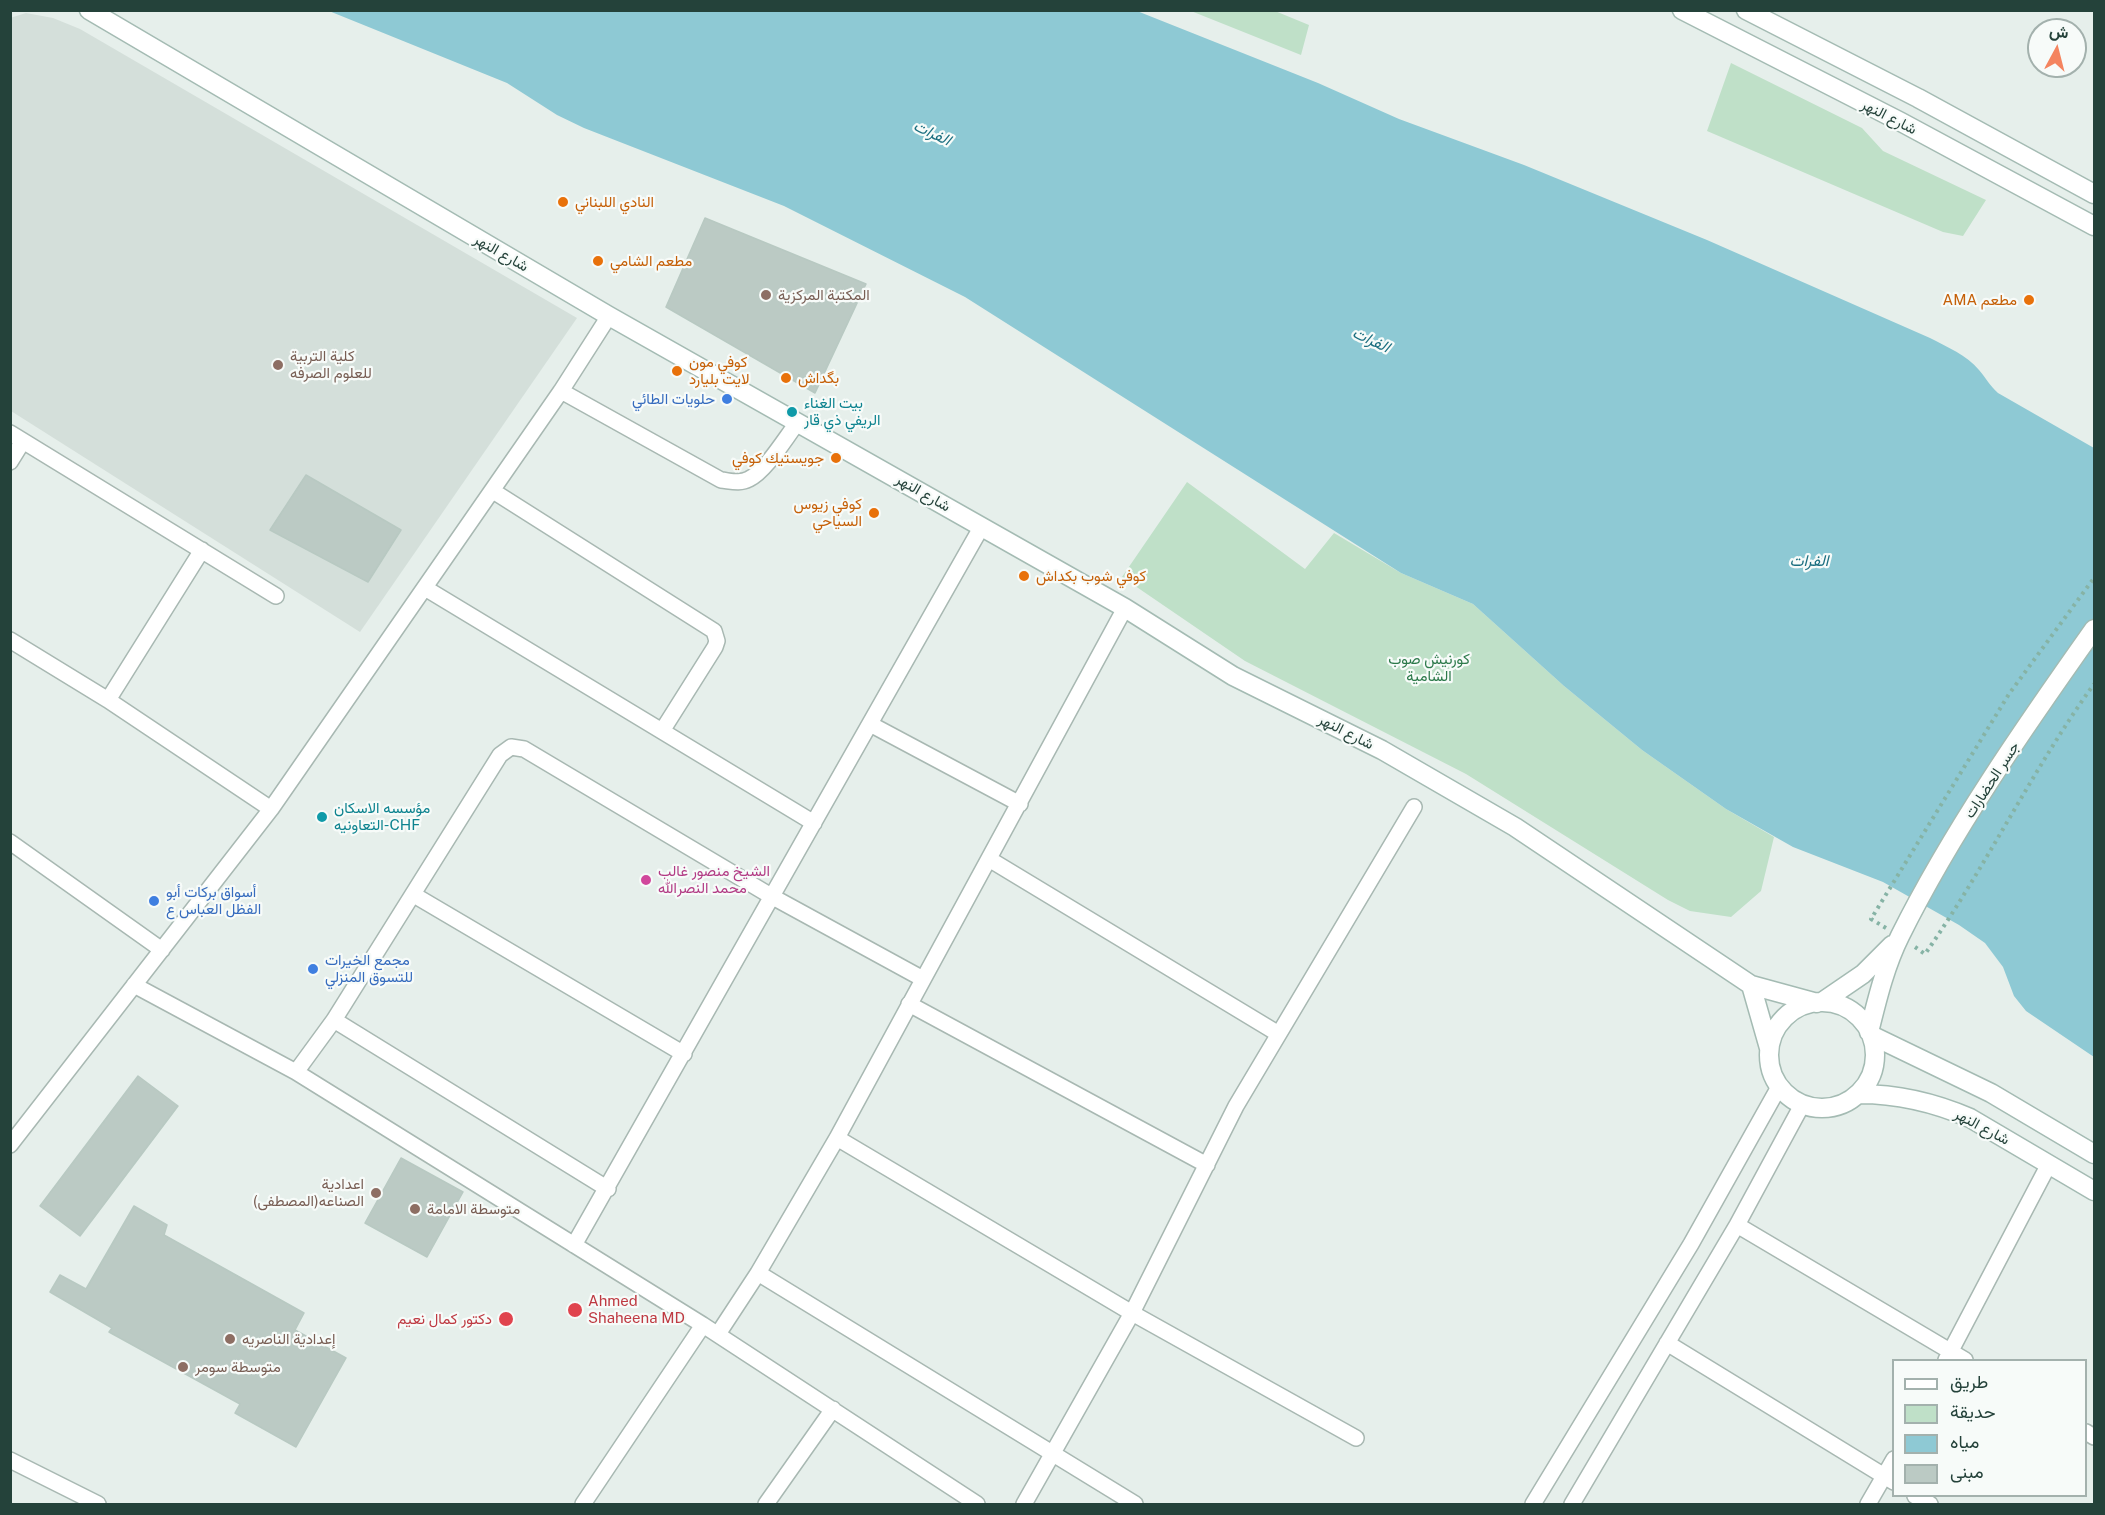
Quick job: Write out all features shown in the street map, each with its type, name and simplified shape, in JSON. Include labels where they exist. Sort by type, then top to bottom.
[{"type":"main road","name":"شارع النهر","points":[[88,10],[609,316],[1125,608],[1233,676],[1382,750],[1515,827],[1751,985],[1819,1002]]},
{"type":"main road","name":"شارع النهر","points":[[1682,10],[1901,122],[2094,226]]},
{"type":"main road","name":"شارع النهر","points":[[1746,10],[1918,98],[2094,194]]},
{"type":"main road","points":[[1901,122],[1918,98]]},
{"type":"main road","name":"جسر الحضارات","points":[[1899,937],[1962,828],[2094,629]]},
{"type":"main road","points":[[1751,985],[1769,1048],[1770,1069],[1779,1087],[1802,1105],[1832,1107],[1851,1100],[1859,1094],[1873,1071],[1875,1053],[1870,1033],[1899,937]]},
{"type":"main road","points":[[1769,1048],[1776,1028],[1785,1017],[1796,1009],[1819,1002],[1863,974],[1899,937]]},
{"type":"main road","points":[[1819,1002],[1850,1010],[1870,1033],[1991,1093],[2094,1154]]},
{"type":"main road","name":"شارع النهر","points":[[1859,1094],[1916,1099],[1952,1110],[2094,1191]]},
{"type":"street","points":[[10,1145],[271,809],[493,491],[609,316]]},
{"type":"street","points":[[561,391],[721,480],[738,482],[750,479],[762,468],[798,422]]},
{"type":"street","points":[[10,462],[17,437],[276,596]]},
{"type":"street","points":[[493,491],[714,631],[717,641],[715,647],[662,731]]},
{"type":"street","points":[[574,1245],[608,1189],[771,896],[982,526]]},
{"type":"street","points":[[108,700],[202,550]]},
{"type":"street","points":[[425,588],[814,823]]},
{"type":"street","points":[[718,1334],[758,1273],[837,1138],[1125,608]]},
{"type":"street","points":[[10,640],[108,700],[271,809]]},
{"type":"street","points":[[870,724],[1020,804]]},
{"type":"street","points":[[296,1072],[334,1020],[500,755],[511,747],[524,749],[771,896],[923,980]]},
{"type":"street","points":[[1024,1504],[1132,1313],[1277,1033],[1414,807]]},
{"type":"street","points":[[10,842],[162,950]]},
{"type":"street","points":[[989,859],[1277,1033]]},
{"type":"street","points":[[414,895],[684,1054]]},
{"type":"street","points":[[134,985],[296,1072],[704,1325],[977,1504]]},
{"type":"street","points":[[909,1004],[1207,1165]]},
{"type":"street","points":[[334,1020],[608,1189]]},
{"type":"street","points":[[1533,1504],[1691,1244],[1779,1087]]},
{"type":"street","points":[[1572,1504],[1737,1225],[1802,1105]]},
{"type":"street","points":[[837,1138],[1132,1313],[1356,1438]]},
{"type":"street","points":[[1737,1225],[1948,1356],[2049,1164]]},
{"type":"street","points":[[758,1273],[1135,1504]]},
{"type":"street","points":[[583,1504],[704,1325]]},
{"type":"street","points":[[1667,1343],[1889,1479]]},
{"type":"street","points":[[766,1504],[833,1409]]},
{"type":"street","points":[[10,1460],[98,1504]]},
{"type":"street","points":[[1868,1504],[1889,1479],[1892,1464]]},
{"type":"path","points":[[1871,919],[1987,726],[2048,638],[2094,578]]},
{"type":"path","points":[[1925,954],[1961,901],[2048,754],[2094,684]]},
{"type":"shaded area","name":"كلية التربية للعلوم الصرفه","points":[[26,13],[53,18],[80,29],[577,318],[360,632],[11,411],[10,18]]},
{"type":"green space","points":[[1191,11],[1275,11],[1309,25],[1301,55]]},
{"type":"green space","points":[[1731,63],[1862,128],[1883,151],[1986,200],[1963,236],[1943,232],[1707,131]]},
{"type":"green space","name":"كورنيش صوب الشامية","points":[[1187,482],[1305,569],[1334,533],[1401,573],[1473,604],[1564,686],[1642,750],[1726,809],[1774,837],[1761,891],[1731,917],[1690,911],[1668,900],[1466,774],[1245,661],[1122,577]]},
{"type":"water","name":"الفرات","points":[[329,11],[1137,11],[1318,83],[1399,119],[1524,165],[1707,240],[1930,338],[1956,352],[1969,360],[1998,393],[2094,448],[2094,1057],[2026,1011],[2014,996],[2003,967],[1985,943],[1959,925],[1883,882],[1793,847],[1726,809],[1642,750],[1564,686],[1473,604],[1401,573],[965,297],[784,206],[584,128],[557,115],[507,83]]},
{"type":"building","name":"المكتبة المركزية","points":[[705,218],[866,284],[815,393],[666,307]]},
{"type":"building","points":[[306,475],[401,530],[368,582],[270,530]]},
{"type":"building","points":[[138,1076],[178,1106],[80,1236],[40,1206]]},
{"type":"building","points":[[401,1158],[463,1192],[427,1257],[365,1223]]},
{"type":"building","points":[[134,1206],[167,1225],[164,1235],[304,1313],[295,1330],[346,1358],[296,1447],[235,1413],[240,1404],[109,1332],[112,1328],[50,1292],[60,1275],[86,1289]]},
{"type":"place","name":"النادي اللبناني","points":[[563,202]]},
{"type":"place","name":"مطعم الشامي","points":[[598,261]]},
{"type":"place","name":"المكتبة المركزية","points":[[766,295]]},
{"type":"place","name":"AMA مطعم","points":[[2029,300]]},
{"type":"place","name":"كلية التربية للعلوم الصرفه","points":[[278,365]]},
{"type":"place","name":"كوفي مون لايت بليارد","points":[[677,371]]},
{"type":"place","name":"بگداش","points":[[786,378]]},
{"type":"place","name":"حلويات الطائي","points":[[727,399]]},
{"type":"place","name":"بيت الغناء الريفي ذي قار","points":[[792,412]]},
{"type":"place","name":"جويستيك كوفي","points":[[836,458]]},
{"type":"place","name":"كوفي زيوس السياحي","points":[[874,513]]},
{"type":"place","name":"كوفي شوب بكداش","points":[[1024,576]]},
{"type":"place","name":"مؤسسه الاسكان التعاونيه-CHF","points":[[322,817]]},
{"type":"place","name":"الشيخ منصور غالب محمد النصرالله","points":[[646,880]]},
{"type":"place","name":"أسواق بركات أبو الفظل العباس ع","points":[[154,901]]},
{"type":"place","name":"مجمع الخيرات للتسوق المنزلي","points":[[313,969]]},
{"type":"place","name":"اعدادية الصناعه(المصطفى)","points":[[376,1193]]},
{"type":"place","name":"متوسطة الامامة","points":[[415,1209]]},
{"type":"place","name":"Ahmed Shaheena MD","points":[[575,1310]]},
{"type":"place","name":"دكتور كمال نعيم","points":[[506,1319]]},
{"type":"place","name":"إعدادية الناصريه","points":[[230,1339]]},
{"type":"place","name":"متوسطة سومر","points":[[183,1367]]}]
